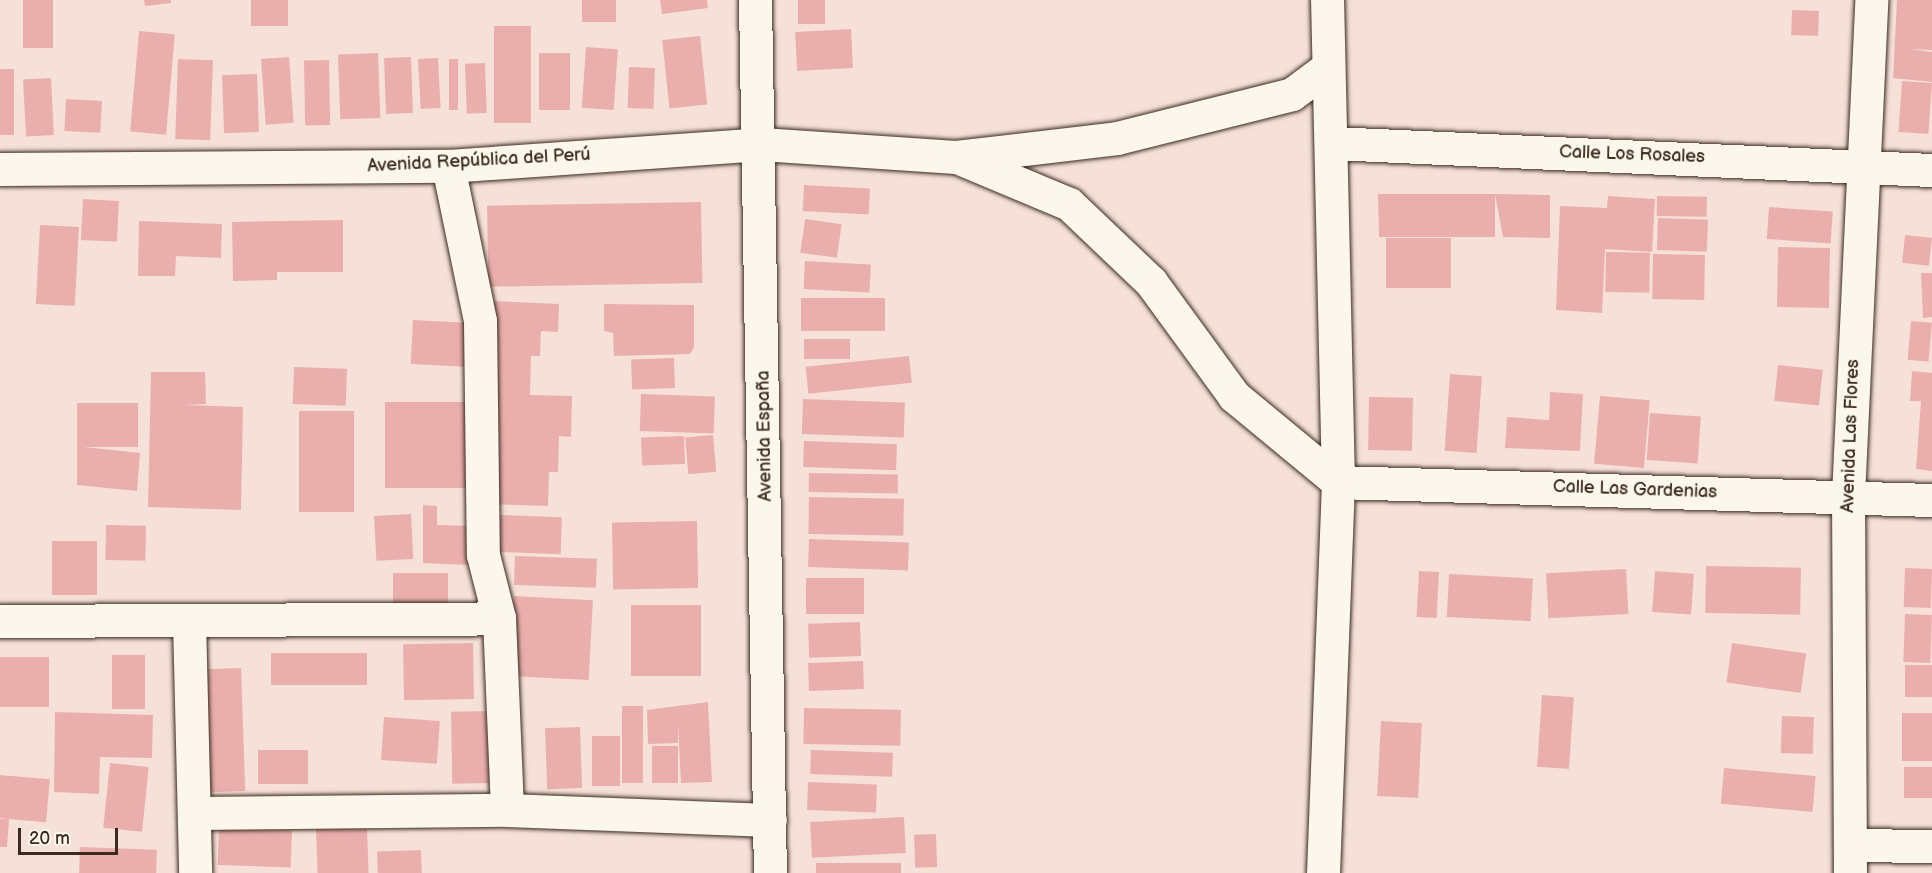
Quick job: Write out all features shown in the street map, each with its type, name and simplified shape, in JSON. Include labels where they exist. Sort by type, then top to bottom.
[{"type":"street","name":"Avenida España","points":[[755,0],[761,144],[770,873]]},
{"type":"street","points":[[1323,873],[1338,482],[1332,142],[1327,68],[1328,0]]},
{"type":"street","name":"Avenida Las Flores","points":[[1850,859],[1848,495],[1860,165],[1871,0]]},
{"type":"street","points":[[956,157],[1117,138],[1292,94],[1327,68]]},
{"type":"street","name":"Calle Los Rosales","points":[[1332,142],[1932,170]]},
{"type":"street","name":"Avenida República del Perú","points":[[0,169],[448,166],[761,144],[956,157]]},
{"type":"street","points":[[956,157],[1069,204],[1151,282],[1234,396],[1338,482]]},
{"type":"street","points":[[448,166],[480,321],[483,555],[499,618],[507,810]]},
{"type":"street","name":"Calle Las Gardenias","points":[[1338,482],[1848,495],[1932,500]]},
{"type":"street","points":[[0,621],[499,618]]},
{"type":"street","points":[[189,620],[197,813],[195,873]]},
{"type":"street","points":[[197,813],[507,810],[770,820]]},
{"type":"street","points":[[1850,859],[1932,846]]},
{"type":"building","points":[[23,0],[53,0],[53,48],[23,48]]},
{"type":"building","points":[[144,0],[171,0],[171,3],[145,6]]},
{"type":"building","points":[[251,0],[288,0],[288,26],[251,26]]},
{"type":"building","points":[[582,0],[616,0],[616,22],[582,22]]},
{"type":"building","points":[[660,0],[707,0],[708,8],[662,14]]},
{"type":"building","points":[[798,0],[825,0],[825,24],[798,24]]},
{"type":"building","points":[[1897,0],[1932,0],[1932,50],[1910,49],[1932,52],[1932,82],[1893,78]]},
{"type":"building","points":[[1792,10],[1819,11],[1818,36],[1791,35]]},
{"type":"building","points":[[494,26],[531,26],[531,123],[494,123]]},
{"type":"building","points":[[851,29],[853,68],[797,71],[795,32]]},
{"type":"building","points":[[139,31],[175,34],[166,135],[130,132]]},
{"type":"building","points":[[700,36],[707,105],[669,109],[662,40]]},
{"type":"building","points":[[586,47],[618,49],[614,110],[582,108]]},
{"type":"building","points":[[378,53],[380,118],[340,119],[338,54]]},
{"type":"building","points":[[539,53],[570,53],[570,110],[539,110]]},
{"type":"building","points":[[289,57],[294,123],[266,125],[261,59]]},
{"type":"building","points":[[411,57],[413,113],[386,114],[384,58]]},
{"type":"building","points":[[438,58],[441,108],[421,109],[418,59]]},
{"type":"building","points":[[178,59],[213,60],[210,140],[175,139]]},
{"type":"building","points":[[449,59],[458,59],[458,110],[449,110]]},
{"type":"building","points":[[304,60],[329,60],[330,125],[305,125]]},
{"type":"building","points":[[485,63],[487,113],[467,114],[465,64]]},
{"type":"building","points":[[629,67],[655,68],[654,109],[628,108]]},
{"type":"building","points":[[0,69],[14,69],[14,135],[0,135]]},
{"type":"building","points":[[257,74],[259,132],[224,133],[222,75]]},
{"type":"building","points":[[51,78],[54,135],[26,136],[23,79]]},
{"type":"building","points":[[1902,81],[1932,83],[1928,134],[1898,132]]},
{"type":"building","points":[[66,99],[102,101],[100,133],[64,131]]},
{"type":"building","points":[[804,185],[870,188],[869,214],[803,211]]},
{"type":"building","points":[[1378,194],[1495,194],[1495,237],[1379,237]]},
{"type":"building","points":[[1495,194],[1550,195],[1550,238],[1503,237]]},
{"type":"building","points":[[1608,196],[1655,199],[1652,252],[1605,249],[1602,313],[1556,310],[1560,206],[1607,208]]},
{"type":"building","points":[[1657,196],[1707,197],[1707,217],[1657,216]]},
{"type":"building","points":[[83,199],[119,201],[117,242],[81,240]]},
{"type":"building","points":[[701,202],[702,283],[488,287],[487,206]]},
{"type":"building","points":[[1769,207],[1833,211],[1831,243],[1767,239]]},
{"type":"building","points":[[1658,218],[1708,220],[1707,252],[1657,250]]},
{"type":"building","points":[[805,219],[842,224],[837,258],[800,253]]},
{"type":"building","points":[[343,220],[343,272],[277,272],[277,280],[233,281],[232,222]]},
{"type":"building","points":[[139,221],[222,224],[221,258],[176,256],[175,276],[138,276]]},
{"type":"building","points":[[40,225],[79,227],[75,306],[36,304]]},
{"type":"building","points":[[1905,235],[1932,238],[1929,266],[1902,263]]},
{"type":"building","points":[[1386,238],[1451,238],[1451,288],[1386,288]]},
{"type":"building","points":[[1778,247],[1830,248],[1829,308],[1777,307]]},
{"type":"building","points":[[1606,252],[1650,253],[1649,293],[1605,292]]},
{"type":"building","points":[[1653,254],[1705,255],[1704,300],[1652,299]]},
{"type":"building","points":[[805,261],[871,264],[869,292],[804,289]]},
{"type":"building","points":[[1921,273],[1932,273],[1932,317],[1923,318]]},
{"type":"building","points":[[801,298],[885,298],[885,331],[801,331]]},
{"type":"building","points":[[493,301],[559,304],[558,332],[541,331],[540,356],[531,356],[530,395],[572,396],[571,437],[559,436],[558,472],[549,472],[548,506],[488,504]]},
{"type":"building","points":[[604,304],[694,305],[694,347],[690,354],[614,356],[613,333],[604,331]]},
{"type":"building","points":[[413,320],[471,323],[469,367],[411,364]]},
{"type":"building","points":[[1911,321],[1932,323],[1929,362],[1908,360]]},
{"type":"building","points":[[804,339],[850,339],[850,359],[804,359]]},
{"type":"building","points":[[909,356],[912,383],[808,394],[806,367]]},
{"type":"building","points":[[674,358],[675,388],[632,389],[631,360]]},
{"type":"building","points":[[1778,365],[1823,370],[1819,406],[1774,401]]},
{"type":"building","points":[[294,367],[347,369],[346,406],[293,404]]},
{"type":"building","points":[[1912,371],[1932,373],[1932,471],[1916,469],[1921,401],[1910,401]]},
{"type":"building","points":[[151,372],[205,372],[206,404],[186,405],[243,407],[241,510],[148,507]]},
{"type":"building","points":[[1450,374],[1482,376],[1477,453],[1445,451]]},
{"type":"building","points":[[1550,392],[1583,394],[1580,451],[1505,448],[1507,417],[1549,420]]},
{"type":"building","points":[[641,394],[715,397],[714,434],[640,431]]},
{"type":"building","points":[[1600,396],[1650,400],[1644,468],[1594,464]]},
{"type":"building","points":[[1369,397],[1413,398],[1412,451],[1368,450]]},
{"type":"building","points":[[803,399],[905,403],[904,438],[802,434]]},
{"type":"building","points":[[385,402],[470,402],[470,488],[385,488]]},
{"type":"building","points":[[77,403],[138,403],[138,447],[84,447],[140,453],[137,491],[77,485]]},
{"type":"building","points":[[299,411],[354,411],[354,512],[299,512]]},
{"type":"building","points":[[1650,413],[1701,417],[1698,463],[1647,460]]},
{"type":"building","points":[[713,435],[716,472],[688,474],[685,437]]},
{"type":"building","points":[[684,436],[685,464],[642,465],[641,438]]},
{"type":"building","points":[[804,441],[897,444],[896,470],[803,467]]},
{"type":"building","points":[[809,473],[898,475],[898,494],[809,492]]},
{"type":"building","points":[[809,497],[904,499],[903,536],[808,534]]},
{"type":"building","points":[[423,505],[437,506],[437,525],[471,526],[469,565],[423,563]]},
{"type":"building","points":[[411,514],[413,559],[376,561],[374,516]]},
{"type":"building","points":[[500,515],[562,517],[561,554],[499,552]]},
{"type":"building","points":[[697,521],[698,588],[613,589],[612,522]]},
{"type":"building","points":[[106,525],[146,526],[145,561],[105,560]]},
{"type":"building","points":[[809,539],[909,542],[908,570],[808,567]]},
{"type":"building","points":[[52,541],[97,541],[97,595],[52,595]]},
{"type":"building","points":[[515,556],[597,559],[596,588],[514,585]]},
{"type":"building","points":[[1706,566],[1801,568],[1800,615],[1705,613]]},
{"type":"building","points":[[1905,568],[1932,569],[1931,608],[1904,607]]},
{"type":"building","points":[[1626,569],[1628,614],[1548,618],[1546,573]]},
{"type":"building","points":[[1419,571],[1439,572],[1437,618],[1417,617]]},
{"type":"building","points":[[1655,571],[1694,574],[1691,615],[1652,612]]},
{"type":"building","points":[[393,573],[448,573],[448,607],[393,607]]},
{"type":"building","points":[[1449,574],[1533,578],[1531,621],[1447,617]]},
{"type":"building","points":[[806,578],[864,578],[864,614],[806,614]]},
{"type":"building","points":[[514,596],[593,600],[589,680],[510,676]]},
{"type":"building","points":[[631,605],[701,605],[701,676],[631,676]]},
{"type":"building","points":[[1905,614],[1932,615],[1930,663],[1903,662]]},
{"type":"building","points":[[860,622],[861,656],[809,658],[808,624]]},
{"type":"building","points":[[473,643],[474,699],[404,700],[403,644]]},
{"type":"building","points":[[1732,643],[1806,653],[1801,693],[1726,683]]},
{"type":"building","points":[[271,653],[367,653],[367,685],[271,685]]},
{"type":"building","points":[[112,655],[145,655],[145,709],[112,709]]},
{"type":"building","points":[[0,657],[49,657],[49,707],[0,707]]},
{"type":"building","points":[[863,661],[864,689],[809,691],[808,663]]},
{"type":"building","points":[[1905,665],[1932,665],[1932,697],[1905,697]]},
{"type":"building","points":[[241,668],[245,791],[200,792],[196,670]]},
{"type":"building","points":[[1542,695],[1574,697],[1569,769],[1537,767]]},
{"type":"building","points":[[708,702],[712,782],[681,783],[678,724],[678,743],[648,744],[647,710]]},
{"type":"building","points":[[622,706],[643,706],[643,783],[622,783]]},
{"type":"building","points":[[804,708],[901,710],[900,746],[803,744]]},
{"type":"building","points":[[492,711],[493,783],[452,784],[451,712]]},
{"type":"building","points":[[55,712],[153,715],[152,758],[100,757],[99,794],[54,792]]},
{"type":"building","points":[[1902,713],[1932,713],[1932,761],[1902,761]]},
{"type":"building","points":[[1782,716],[1814,717],[1813,754],[1781,753]]},
{"type":"building","points":[[384,717],[440,721],[437,764],[381,760]]},
{"type":"building","points":[[1381,721],[1422,723],[1418,798],[1377,796]]},
{"type":"building","points":[[580,727],[582,788],[547,789],[545,728]]},
{"type":"building","points":[[592,736],[620,736],[620,786],[592,786]]},
{"type":"building","points":[[652,746],[678,746],[678,783],[652,783]]},
{"type":"building","points":[[258,750],[308,750],[308,784],[258,784]]},
{"type":"building","points":[[811,750],[893,753],[892,777],[810,774]]},
{"type":"building","points":[[110,763],[149,767],[142,832],[103,828]]},
{"type":"building","points":[[1904,767],[1932,767],[1932,798],[1904,798]]},
{"type":"building","points":[[1724,768],[1816,776],[1813,812],[1721,804]]},
{"type":"building","points":[[0,775],[50,779],[46,822],[0,818]]},
{"type":"building","points":[[808,782],[877,784],[876,812],[807,810]]},
{"type":"building","points":[[904,817],[906,853],[812,858],[810,822]]},
{"type":"building","points":[[0,819],[9,819],[7,847],[0,847]]},
{"type":"building","points":[[367,827],[369,873],[318,873],[316,829]]},
{"type":"building","points":[[219,828],[292,831],[291,868],[218,865]]},
{"type":"building","points":[[936,834],[937,867],[915,868],[914,835]]},
{"type":"building","points":[[80,847],[157,850],[156,873],[79,873]]},
{"type":"building","points":[[421,850],[422,873],[378,873],[377,852]]},
{"type":"building","points":[[816,863],[901,863],[901,873],[816,873]]}]
